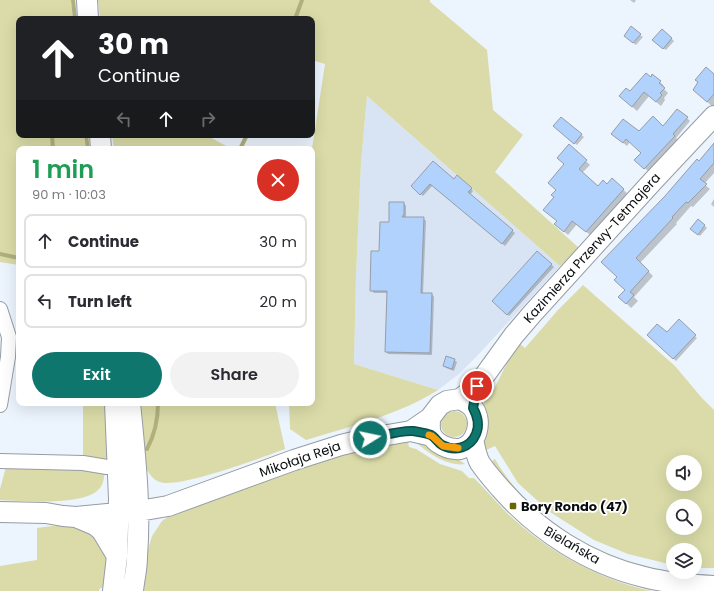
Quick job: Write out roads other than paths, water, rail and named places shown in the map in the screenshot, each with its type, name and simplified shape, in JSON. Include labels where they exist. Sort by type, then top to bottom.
[{"type":"street","points":[[87,0],[88,16]]},
{"type":"street","name":"Kazimierza Przerwy-Tetmajera","points":[[467,404],[477,386],[514,335],[532,314],[714,116]]},
{"type":"street","points":[[0,309],[9,337],[8,357],[0,405]]},
{"type":"street","points":[[447,401],[467,404],[476,414],[478,428],[466,444],[443,446],[431,427],[440,404],[447,401]]},
{"type":"street","points":[[115,406],[137,558]]},
{"type":"street","points":[[114,591],[117,556],[137,466],[130,406]]},
{"type":"street","name":"Mikołaja Reja","points":[[46,513],[65,508],[129,505],[168,506],[341,445],[431,427]]},
{"type":"street","name":"Bielańska","points":[[466,444],[504,492],[525,514],[555,538],[574,549],[604,564],[644,577],[668,582],[714,586]]},
{"type":"street","points":[[0,461],[83,463],[107,467]]},
{"type":"street","name":"Mikołaja Reja","points":[[0,512],[46,513],[76,517],[129,505],[160,495],[239,480]]},
{"type":"street","points":[[133,591],[137,558],[144,537],[161,511],[168,506]]},
{"type":"street","points":[[76,517],[95,525],[102,531],[117,556]]},
{"type":"waterway","points":[[73,0],[75,16]]},
{"type":"waterway","points":[[296,16],[302,0]]},
{"type":"waterway","points":[[52,138],[53,146]]},
{"type":"waterway","points":[[86,138],[88,146]]},
{"type":"waterway","points":[[242,146],[246,138]]},
{"type":"waterway","points":[[0,254],[16,257]]},
{"type":"waterway","points":[[147,449],[156,427],[158,406]]},
{"type":"place","name":"Bory Rondo (47)","points":[[513,506]]}]
